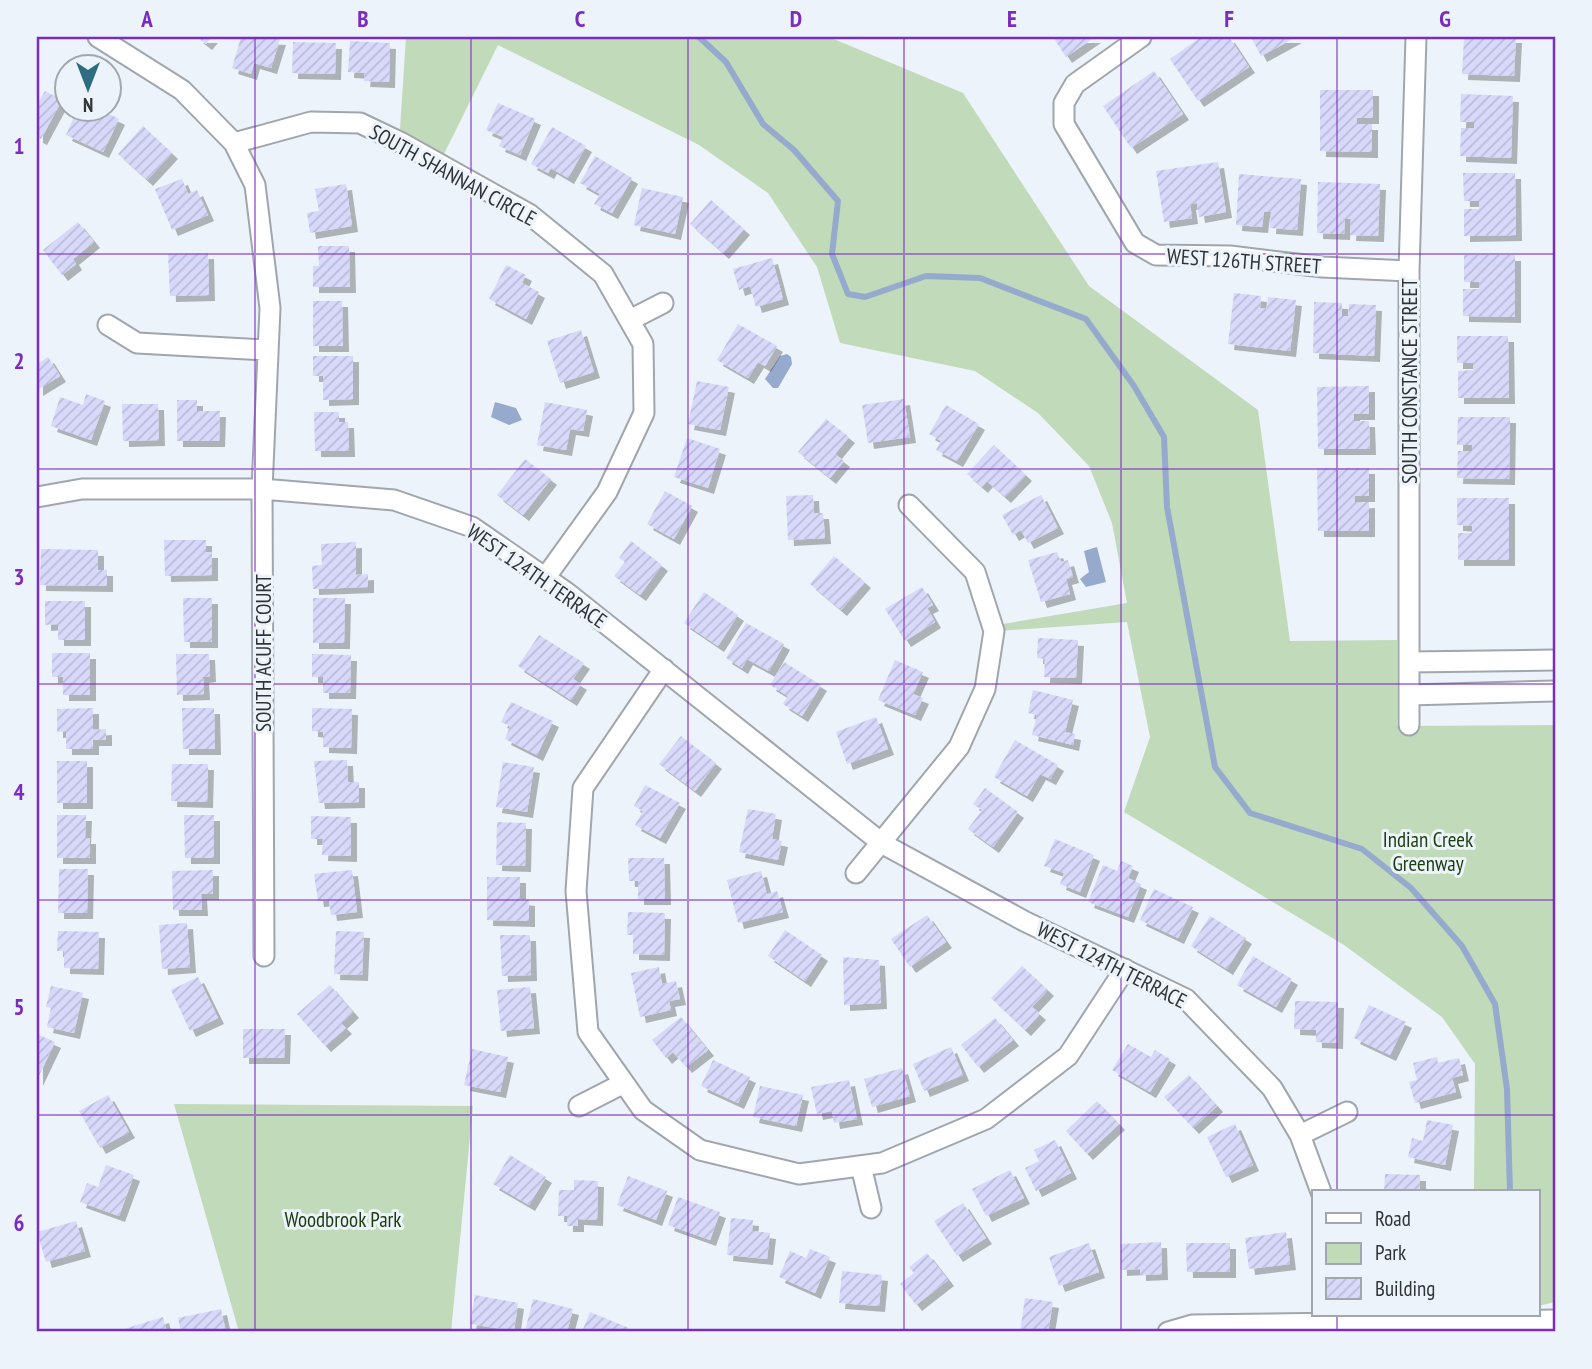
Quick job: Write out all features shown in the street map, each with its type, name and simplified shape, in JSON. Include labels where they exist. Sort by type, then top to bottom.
[{"type":"street","name":"SOUTH ACUFF COURT","points":[[98,37],[182,90],[234,142],[255,185],[270,308],[262,489],[264,956]]},
{"type":"street","name":"WEST 126TH STREET","points":[[1141,37],[1075,84],[1064,103],[1064,124],[1135,243],[1156,255],[1230,257],[1322,267],[1409,271]]},
{"type":"street","name":"SOUTH CONSTANCE STREET","points":[[1409,725],[1409,271],[1416,37]]},
{"type":"street","name":"SOUTH SHANNAN CIRCLE","points":[[234,142],[311,122],[360,124],[402,143],[529,214],[603,274],[643,344],[644,413],[607,492],[545,578]]},
{"type":"street","points":[[629,320],[663,303]]},
{"type":"street","points":[[108,325],[137,343],[267,350]]},
{"type":"street","name":"WEST 124TH TERRACE","points":[[37,497],[82,489],[262,489],[394,500],[472,527],[545,578],[664,669],[883,844],[1024,921],[1186,999],[1272,1088],[1300,1135],[1320,1190]]},
{"type":"street","points":[[856,873],[883,844],[959,747],[985,689],[994,631],[975,572],[909,505]]},
{"type":"street","points":[[1409,662],[1555,660]]},
{"type":"street","points":[[664,669],[583,788],[576,891],[588,1032],[643,1110],[700,1150],[799,1174],[882,1163],[986,1119],[1068,1056],[1125,969]]},
{"type":"street","points":[[1409,695],[1555,691]]},
{"type":"street","points":[[579,1106],[624,1083]]},
{"type":"street","points":[[1300,1135],[1347,1112]]},
{"type":"street","points":[[862,1166],[871,1208]]},
{"type":"street","points":[[1168,1332],[1192,1325],[1555,1320]]},
{"type":"green space","name":"Indian Creek Greenway","points":[[406,37],[829,37],[963,93],[1089,286],[1258,410],[1290,641],[1397,640],[1397,726],[1555,725],[1555,1302],[1540,1306],[1540,1190],[1474,1190],[1475,1064],[1442,1017],[1344,945],[1124,812],[1150,737],[1127,622],[998,631],[997,625],[1127,603],[1112,523],[1089,466],[1038,413],[975,371],[840,343],[817,267],[768,193],[699,145],[498,45],[444,154],[400,129]]},
{"type":"green space","name":"Woodbrook Park","points":[[174,1104],[473,1106],[451,1332],[239,1332]]},
{"type":"water","points":[[787,354],[791,357],[792,364],[778,388],[773,388],[765,379],[780,356]]},
{"type":"water","points":[[495,402],[516,408],[522,420],[509,425],[491,417]]},
{"type":"water","points":[[1097,547],[1106,582],[1086,587],[1080,579],[1089,572],[1084,551]]},
{"type":"building","points":[[197,37],[212,37],[206,44]]},
{"type":"building","points":[[241,37],[280,39],[271,68],[254,63],[251,74],[232,68]]},
{"type":"building","points":[[1053,37],[1095,37],[1066,57]]},
{"type":"building","points":[[1201,37],[1229,37],[1249,67],[1198,101],[1170,59]]},
{"type":"building","points":[[1251,37],[1296,37],[1261,56]]},
{"type":"building","points":[[1464,37],[1516,37],[1514,76],[1462,74]]},
{"type":"building","points":[[350,41],[390,43],[389,82],[364,81],[365,73],[348,72]]},
{"type":"building","points":[[293,42],[336,43],[335,74],[292,73]]},
{"type":"building","points":[[1154,71],[1183,114],[1131,148],[1103,106]]},
{"type":"building","points":[[1320,90],[1373,90],[1373,118],[1357,118],[1357,124],[1372,124],[1372,152],[1320,151]]},
{"type":"building","points":[[45,91],[52,95],[52,119],[41,139],[37,137],[37,100],[39,101]]},
{"type":"building","points":[[1461,94],[1513,96],[1511,158],[1460,156],[1461,128],[1474,128],[1474,122],[1460,122]]},
{"type":"building","points":[[498,103],[535,119],[520,155],[499,146],[503,137],[486,130]]},
{"type":"building","points":[[72,122],[118,122],[103,152],[66,135]]},
{"type":"building","points":[[143,126],[172,153],[147,180],[118,154]]},
{"type":"building","points":[[552,127],[586,146],[568,178],[551,168],[548,173],[531,164]]},
{"type":"building","points":[[595,156],[632,178],[612,213],[594,204],[600,194],[580,183]]},
{"type":"building","points":[[1218,162],[1226,212],[1199,217],[1197,203],[1190,204],[1192,218],[1164,222],[1156,171]]},
{"type":"building","points":[[1463,173],[1515,173],[1516,235],[1464,236],[1464,209],[1479,209],[1479,201],[1464,201]]},
{"type":"building","points":[[1239,174],[1301,179],[1297,230],[1270,228],[1271,212],[1264,212],[1262,227],[1236,225]]},
{"type":"building","points":[[182,179],[188,194],[197,190],[208,215],[172,230],[155,189]]},
{"type":"building","points":[[1318,182],[1380,184],[1378,236],[1350,235],[1351,219],[1345,219],[1344,234],[1317,233]]},
{"type":"building","points":[[346,184],[352,226],[310,233],[307,213],[319,211],[315,189]]},
{"type":"building","points":[[642,188],[683,197],[675,234],[634,225]]},
{"type":"building","points":[[711,200],[744,229],[723,253],[690,224]]},
{"type":"building","points":[[78,222],[94,242],[73,259],[76,264],[62,275],[43,250]]},
{"type":"building","points":[[318,246],[349,246],[350,287],[313,287],[313,266],[319,266]]},
{"type":"building","points":[[208,253],[209,295],[170,296],[168,254]]},
{"type":"building","points":[[1464,255],[1515,255],[1515,317],[1463,316],[1463,289],[1479,289],[1479,282],[1464,282]]},
{"type":"building","points":[[772,258],[783,299],[756,307],[750,286],[739,290],[733,269]]},
{"type":"building","points":[[506,265],[526,275],[522,283],[539,292],[526,319],[489,299]]},
{"type":"building","points":[[1234,293],[1261,296],[1260,308],[1267,309],[1268,297],[1296,300],[1290,351],[1228,344]]},
{"type":"building","points":[[313,301],[342,301],[343,346],[313,346]]},
{"type":"building","points":[[1314,302],[1342,303],[1342,316],[1348,316],[1349,304],[1376,305],[1374,356],[1313,353]]},
{"type":"building","points":[[738,324],[777,346],[765,366],[758,362],[748,378],[717,360]]},
{"type":"building","points":[[581,330],[594,372],[560,383],[547,341]]},
{"type":"building","points":[[1457,336],[1508,336],[1509,398],[1458,398],[1458,371],[1473,370],[1473,363],[1457,363]]},
{"type":"building","points":[[313,356],[353,356],[353,399],[323,400],[323,376],[313,376]]},
{"type":"building","points":[[48,357],[60,376],[37,390],[37,358],[39,363]]},
{"type":"building","points":[[697,381],[729,387],[720,430],[688,424]]},
{"type":"building","points":[[1369,386],[1369,414],[1354,414],[1354,421],[1369,421],[1370,449],[1318,449],[1317,387]]},
{"type":"building","points":[[86,394],[105,401],[91,440],[51,426],[60,397],[83,405]]},
{"type":"building","points":[[904,399],[910,437],[868,443],[862,405]]},
{"type":"building","points":[[177,400],[197,400],[197,411],[220,411],[219,441],[177,441]]},
{"type":"building","points":[[545,402],[587,410],[583,431],[570,429],[566,450],[537,445]]},
{"type":"building","points":[[122,404],[158,404],[159,440],[123,441]]},
{"type":"building","points":[[946,405],[979,424],[957,461],[936,450],[941,441],[929,434]]},
{"type":"building","points":[[314,412],[339,412],[339,422],[348,422],[349,451],[315,451]]},
{"type":"building","points":[[1458,417],[1510,417],[1509,479],[1457,478],[1458,451],[1472,451],[1472,445],[1457,445]]},
{"type":"building","points":[[826,419],[849,437],[835,454],[844,461],[830,478],[798,452]]},
{"type":"building","points":[[687,438],[720,449],[708,488],[674,477]]},
{"type":"building","points":[[994,445],[1026,475],[1005,497],[987,481],[982,487],[967,474]]},
{"type":"building","points":[[525,459],[551,479],[523,515],[497,495]]},
{"type":"building","points":[[1317,468],[1369,468],[1369,496],[1355,496],[1355,503],[1369,502],[1369,531],[1318,531]]},
{"type":"building","points":[[665,491],[692,506],[674,539],[647,524]]},
{"type":"building","points":[[813,495],[814,513],[823,513],[825,538],[788,540],[786,496]]},
{"type":"building","points":[[1041,495],[1058,528],[1028,543],[1021,530],[1013,535],[1002,515]]},
{"type":"building","points":[[1457,498],[1509,498],[1509,560],[1458,560],[1458,533],[1472,533],[1472,526],[1457,525]]},
{"type":"building","points":[[164,540],[206,540],[206,552],[212,552],[212,575],[165,576]]},
{"type":"building","points":[[631,541],[662,565],[640,595],[614,576],[625,562],[619,558]]},
{"type":"building","points":[[356,542],[356,575],[368,574],[368,587],[313,589],[312,566],[322,565],[321,544]]},
{"type":"building","points":[[41,549],[98,550],[98,570],[107,570],[107,586],[40,585]]},
{"type":"building","points":[[1057,552],[1061,562],[1068,560],[1073,577],[1066,579],[1070,594],[1041,602],[1028,560]]},
{"type":"building","points":[[834,556],[865,582],[841,610],[810,584]]},
{"type":"building","points":[[922,587],[933,605],[927,608],[935,622],[905,641],[885,609]]},
{"type":"building","points":[[704,592],[738,615],[718,646],[684,623]]},
{"type":"building","points":[[183,598],[212,598],[212,642],[184,642]]},
{"type":"building","points":[[313,598],[345,598],[344,643],[313,643]]},
{"type":"building","points":[[45,601],[85,601],[85,640],[58,640],[58,624],[45,625]]},
{"type":"building","points":[[746,623],[784,644],[769,671],[747,659],[742,668],[726,658]]},
{"type":"building","points":[[539,635],[584,663],[573,679],[581,684],[571,700],[518,666]]},
{"type":"building","points":[[1038,638],[1078,640],[1076,678],[1044,677],[1045,659],[1037,658]]},
{"type":"building","points":[[52,653],[90,653],[90,695],[63,695],[63,677],[52,677]]},
{"type":"building","points":[[176,654],[209,654],[210,676],[203,677],[204,694],[177,695]]},
{"type":"building","points":[[312,654],[351,655],[350,693],[323,693],[323,677],[312,677]]},
{"type":"building","points":[[895,660],[923,672],[913,694],[923,698],[915,715],[878,700]]},
{"type":"building","points":[[784,662],[821,685],[802,716],[783,704],[788,696],[770,685]]},
{"type":"building","points":[[1033,690],[1073,700],[1065,732],[1075,734],[1073,745],[1032,735],[1037,715],[1028,713]]},
{"type":"building","points":[[511,702],[553,721],[537,755],[505,739],[510,726],[501,722]]},
{"type":"building","points":[[93,708],[93,730],[106,729],[106,740],[93,740],[93,749],[66,749],[66,731],[57,732],[57,709]]},
{"type":"building","points":[[182,708],[214,708],[215,749],[183,749]]},
{"type":"building","points":[[312,708],[352,709],[351,748],[323,747],[323,732],[312,731]]},
{"type":"building","points":[[876,717],[888,749],[847,764],[836,732]]},
{"type":"building","points":[[681,736],[716,763],[695,791],[659,764]]},
{"type":"building","points":[[1015,740],[1058,765],[1050,779],[1040,774],[1027,796],[994,777]]},
{"type":"building","points":[[347,760],[348,782],[359,782],[359,802],[319,803],[314,761]]},
{"type":"building","points":[[57,761],[87,761],[87,803],[57,803]]},
{"type":"building","points":[[503,762],[534,767],[527,812],[496,807]]},
{"type":"building","points":[[172,764],[208,764],[207,802],[171,801]]},
{"type":"building","points":[[645,785],[680,803],[660,838],[635,825],[643,811],[634,806]]},
{"type":"building","points":[[985,788],[1018,812],[993,847],[968,829],[982,810],[973,804]]},
{"type":"building","points":[[748,809],[776,814],[772,839],[782,841],[778,860],[739,852]]},
{"type":"building","points":[[57,815],[86,815],[85,838],[90,838],[90,858],[57,858]]},
{"type":"building","points":[[184,815],[214,815],[214,858],[185,858]]},
{"type":"building","points":[[311,816],[351,817],[351,856],[322,855],[323,839],[311,839]]},
{"type":"building","points":[[497,822],[526,823],[525,866],[496,865]]},
{"type":"building","points":[[1055,839],[1094,855],[1080,892],[1060,884],[1064,873],[1044,866]]},
{"type":"building","points":[[628,858],[664,858],[665,899],[638,899],[638,881],[629,881]]},
{"type":"building","points":[[1121,861],[1133,866],[1128,878],[1141,884],[1128,917],[1088,902],[1103,865],[1117,871]]},
{"type":"building","points":[[59,869],[88,869],[87,913],[58,913]]},
{"type":"building","points":[[213,870],[213,894],[201,894],[202,910],[173,910],[172,871]]},
{"type":"building","points":[[352,870],[357,912],[331,915],[329,900],[318,901],[314,874]]},
{"type":"building","points":[[761,871],[767,894],[777,891],[783,912],[738,923],[727,880]]},
{"type":"building","points":[[487,877],[520,877],[520,899],[529,900],[529,921],[487,920]]},
{"type":"building","points":[[1154,889],[1193,907],[1178,938],[1140,920]]},
{"type":"building","points":[[628,912],[665,913],[664,955],[633,954],[633,935],[627,935]]},
{"type":"building","points":[[927,915],[946,942],[910,967],[891,939]]},
{"type":"building","points":[[1210,916],[1246,938],[1227,969],[1191,946]]},
{"type":"building","points":[[187,923],[190,967],[162,969],[159,925]]},
{"type":"building","points":[[785,930],[822,955],[805,981],[768,956]]},
{"type":"building","points":[[58,931],[99,932],[98,969],[64,968],[64,951],[57,951]]},
{"type":"building","points":[[336,931],[364,932],[362,975],[334,974]]},
{"type":"building","points":[[500,935],[530,935],[531,975],[502,976]]},
{"type":"building","points":[[1253,956],[1292,979],[1276,1007],[1237,985]]},
{"type":"building","points":[[843,957],[879,960],[881,1003],[844,1005]]},
{"type":"building","points":[[1022,966],[1048,990],[1032,1007],[1040,1014],[1025,1030],[991,998]]},
{"type":"building","points":[[659,967],[662,984],[676,981],[680,999],[669,1001],[671,1010],[640,1017],[631,973]]},
{"type":"building","points":[[198,977],[218,1018],[190,1031],[171,990]]},
{"type":"building","points":[[330,985],[353,1012],[341,1023],[346,1028],[325,1046],[297,1014]]},
{"type":"building","points":[[51,986],[83,993],[74,1033],[47,1027],[51,1008],[46,1007]]},
{"type":"building","points":[[530,987],[534,1028],[501,1031],[497,990]]},
{"type":"building","points":[[1295,1001],[1338,1002],[1337,1043],[1316,1042],[1316,1030],[1294,1029]]},
{"type":"building","points":[[1369,1005],[1406,1022],[1390,1055],[1354,1038]]},
{"type":"building","points":[[681,1017],[708,1050],[686,1067],[673,1052],[666,1058],[652,1040]]},
{"type":"building","points":[[995,1018],[1013,1040],[978,1067],[961,1045]]},
{"type":"building","points":[[243,1029],[285,1029],[284,1058],[243,1058]]},
{"type":"building","points":[[37,1034],[55,1042],[37,1080]]},
{"type":"building","points":[[1128,1044],[1151,1057],[1155,1050],[1170,1059],[1150,1092],[1112,1070]]},
{"type":"building","points":[[951,1047],[963,1075],[924,1091],[913,1064]]},
{"type":"building","points":[[472,1049],[508,1057],[500,1092],[464,1085]]},
{"type":"building","points":[[1437,1057],[1438,1063],[1459,1058],[1463,1075],[1452,1078],[1456,1092],[1415,1103],[1409,1082],[1417,1080],[1413,1063]]},
{"type":"building","points":[[713,1060],[750,1077],[738,1103],[701,1086]]},
{"type":"building","points":[[902,1068],[910,1096],[872,1107],[864,1079]]},
{"type":"building","points":[[1189,1075],[1217,1106],[1193,1128],[1164,1097]]},
{"type":"building","points":[[849,1080],[857,1119],[834,1123],[832,1111],[817,1114],[811,1087]]},
{"type":"building","points":[[760,1086],[803,1095],[796,1126],[753,1117]]},
{"type":"building","points":[[108,1095],[129,1132],[100,1148],[79,1111]]},
{"type":"building","points":[[1097,1101],[1119,1124],[1087,1154],[1066,1131]]},
{"type":"building","points":[[1427,1120],[1453,1125],[1445,1165],[1408,1157],[1412,1138],[1423,1141]]},
{"type":"building","points":[[1235,1124],[1253,1165],[1226,1177],[1207,1137]]},
{"type":"building","points":[[1055,1140],[1071,1173],[1036,1191],[1025,1168],[1039,1161],[1034,1150]]},
{"type":"building","points":[[510,1155],[546,1177],[529,1205],[493,1184]]},
{"type":"building","points":[[106,1165],[134,1175],[119,1216],[80,1202],[87,1183],[98,1187]]},
{"type":"building","points":[[1010,1170],[1024,1198],[986,1216],[972,1189]]},
{"type":"building","points":[[1385,1174],[1420,1175],[1420,1190],[1384,1190]]},
{"type":"building","points":[[628,1176],[667,1191],[656,1220],[617,1205]]},
{"type":"building","points":[[574,1180],[598,1181],[597,1220],[578,1219],[578,1226],[567,1226],[567,1216],[558,1216],[559,1190],[574,1190]]},
{"type":"building","points":[[678,1197],[720,1212],[710,1240],[668,1225]]},
{"type":"building","points":[[963,1203],[986,1238],[957,1256],[934,1221]]},
{"type":"building","points":[[731,1218],[753,1220],[752,1231],[770,1233],[767,1259],[727,1255]]},
{"type":"building","points":[[76,1221],[85,1251],[46,1262],[37,1232]]},
{"type":"building","points":[[1286,1232],[1290,1264],[1249,1269],[1245,1238]]},
{"type":"building","points":[[1161,1242],[1162,1274],[1140,1275],[1140,1269],[1121,1270],[1120,1244]]},
{"type":"building","points":[[1089,1243],[1099,1272],[1059,1286],[1049,1257]]},
{"type":"building","points":[[1186,1243],[1230,1243],[1230,1272],[1187,1272]]},
{"type":"building","points":[[810,1249],[830,1257],[815,1293],[779,1277],[790,1251],[806,1258]]},
{"type":"building","points":[[927,1253],[948,1280],[916,1305],[900,1284],[914,1273],[909,1267]]},
{"type":"building","points":[[842,1271],[882,1275],[879,1306],[839,1303]]},
{"type":"building","points":[[475,1295],[518,1303],[514,1331],[470,1324]]},
{"type":"building","points":[[1025,1298],[1053,1302],[1048,1332],[1020,1332]]},
{"type":"building","points":[[533,1299],[573,1309],[567,1332],[525,1331]]},
{"type":"building","points":[[221,1309],[226,1332],[181,1332],[178,1318]]},
{"type":"building","points":[[590,1312],[629,1328],[627,1332],[582,1332]]},
{"type":"building","points":[[163,1317],[167,1332],[125,1332],[124,1329]]},
{"type":"waterway","points":[[699,37],[726,62],[763,124],[794,150],[838,201],[832,254],[848,294],[865,297],[926,276],[980,278],[1086,319],[1134,386],[1164,437],[1167,507],[1215,767],[1250,813],[1362,849],[1411,888],[1462,946],[1495,1004],[1507,1089],[1510,1190]]}]
